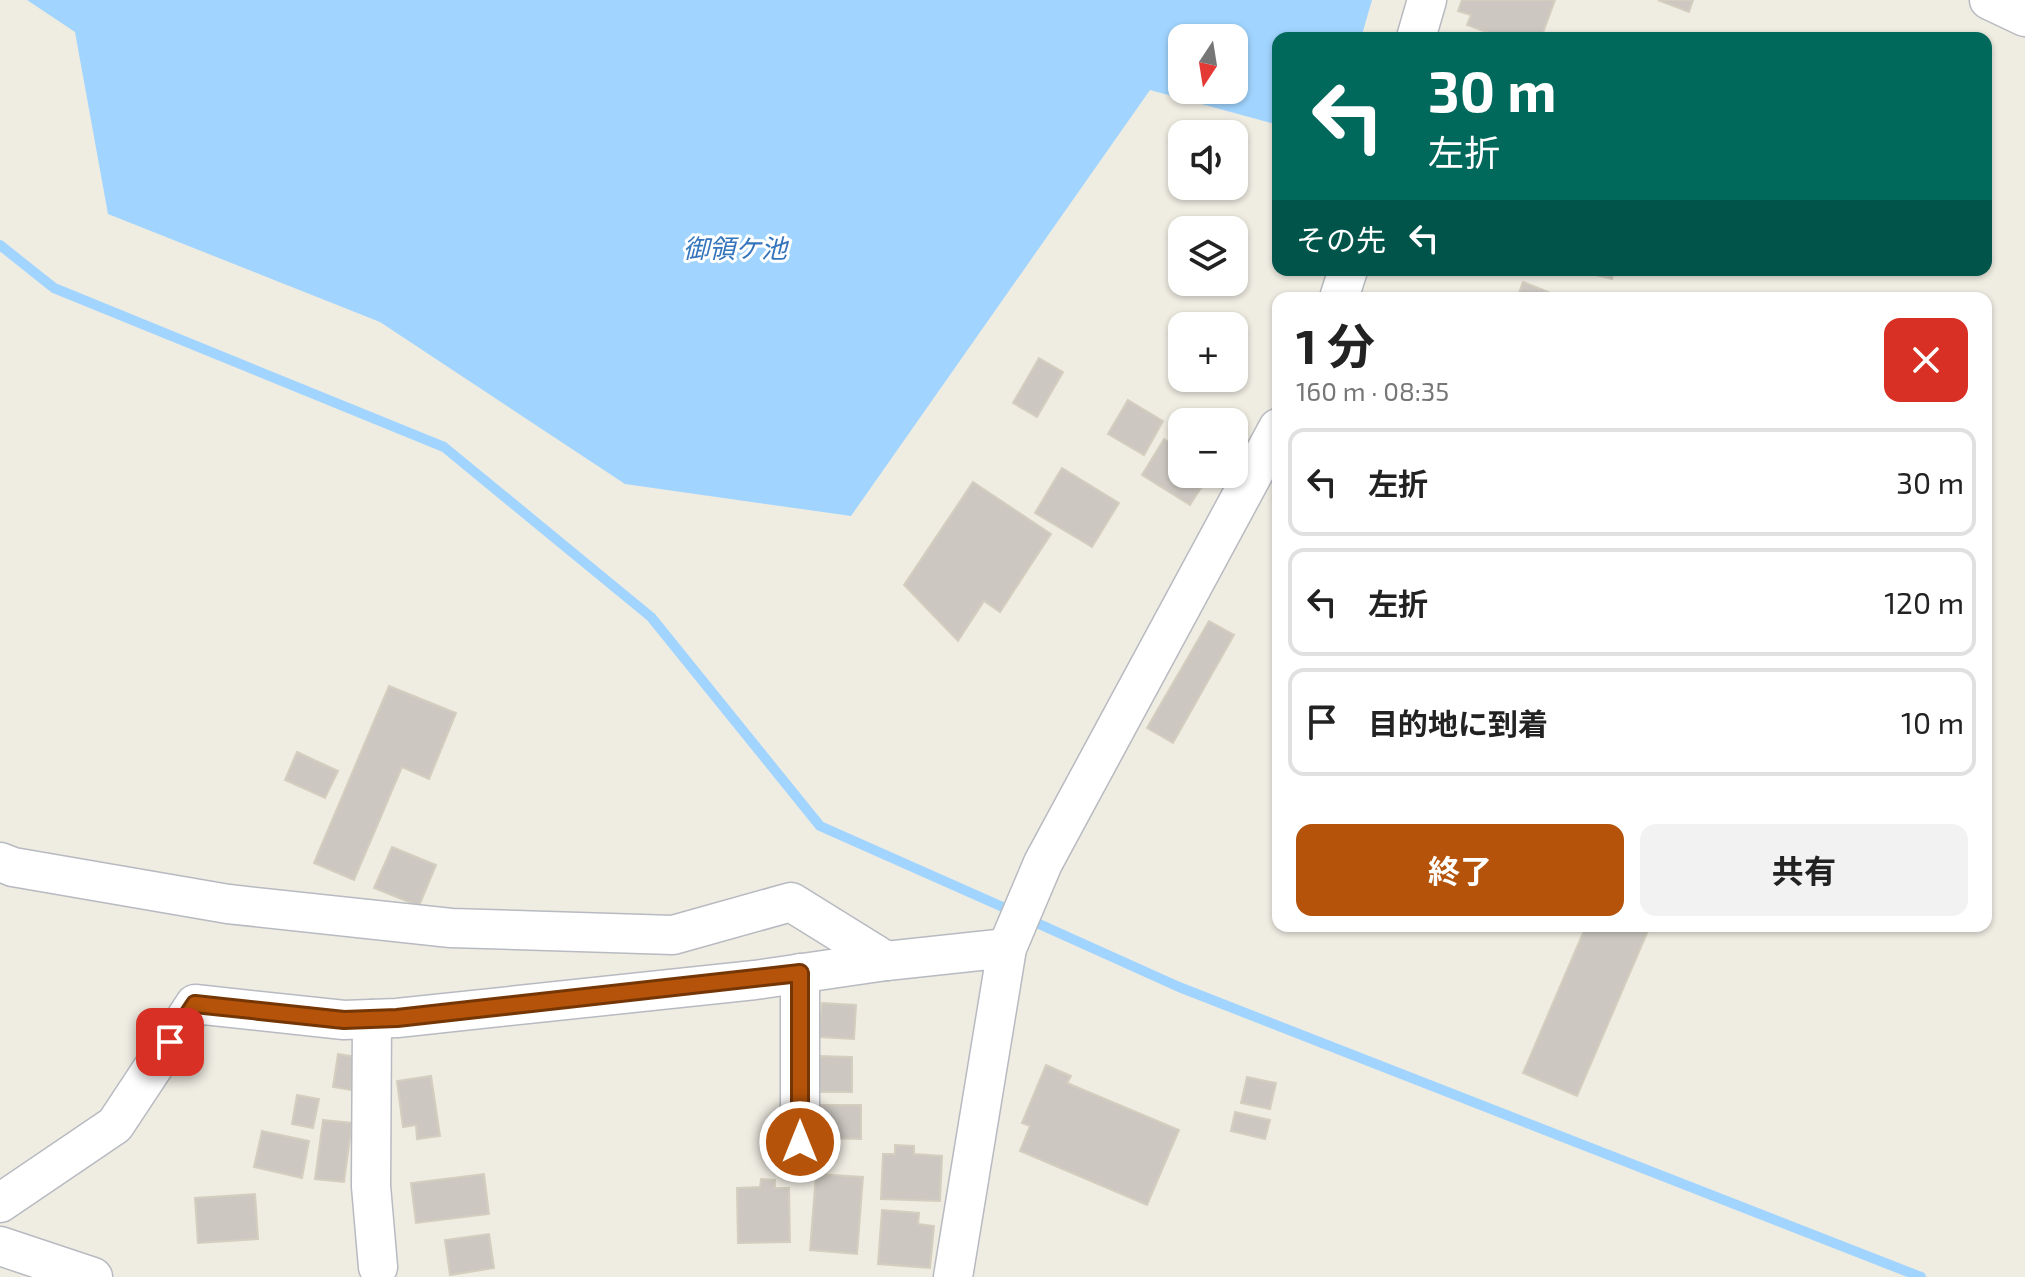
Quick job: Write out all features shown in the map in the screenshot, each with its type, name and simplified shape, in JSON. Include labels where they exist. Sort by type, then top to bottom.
[{"type":"street","points":[[1418,32],[1427,0]]},
{"type":"street","points":[[1989,0],[2025,17]]},
{"type":"street","points":[[953,1277],[1007,948],[1043,863],[1272,439]]},
{"type":"street","points":[[0,862],[13,867],[228,904],[451,928],[673,935],[791,902],[886,961]]},
{"type":"street","points":[[0,1203],[115,1125],[195,1004],[344,1020],[372,1019],[1007,948]]},
{"type":"street","points":[[800,973],[800,1142]]},
{"type":"street","points":[[372,1019],[371,1186],[378,1267]]},
{"type":"street","points":[[0,1246],[93,1277]]},
{"type":"water","name":"御領ケ池","points":[[27,0],[1372,0],[1363,32],[1272,32],[1272,123],[1201,104],[1248,104],[1248,24],[1168,24],[1168,95],[1150,90],[851,516],[625,484],[380,322],[108,214],[75,32]]},
{"type":"building","points":[[1462,0],[1555,0],[1543,32],[1486,32],[1467,25],[1471,15],[1458,11]]},
{"type":"building","points":[[1658,0],[1693,0],[1689,12]]},
{"type":"building","points":[[1523,282],[1548,292],[1519,292]]},
{"type":"building","points":[[1039,358],[1063,372],[1037,417],[1013,403]]},
{"type":"building","points":[[1128,400],[1163,421],[1144,455],[1108,434]]},
{"type":"building","points":[[1164,439],[1168,441],[1168,488],[1201,488],[1190,505],[1142,475]]},
{"type":"building","points":[[1062,468],[1119,503],[1092,547],[1035,513]]},
{"type":"building","points":[[973,482],[1051,534],[1000,612],[984,601],[958,641],[904,585]]},
{"type":"building","points":[[1209,621],[1234,635],[1173,743],[1147,728]]},
{"type":"building","points":[[389,686],[456,713],[429,779],[402,767],[354,880],[314,863]]},
{"type":"building","points":[[297,752],[338,771],[325,798],[285,780]]},
{"type":"building","points":[[392,847],[436,865],[419,906],[374,888]]},
{"type":"building","points":[[1583,932],[1647,932],[1577,1096],[1523,1073]]},
{"type":"building","points":[[822,1003],[856,1005],[854,1039],[819,1037]]},
{"type":"building","points":[[338,1054],[357,1057],[352,1090],[333,1087]]},
{"type":"building","points":[[818,1056],[852,1057],[852,1092],[817,1092]]},
{"type":"building","points":[[1046,1065],[1071,1076],[1067,1083],[1179,1130],[1147,1205],[1020,1151],[1030,1126],[1022,1123]]},
{"type":"building","points":[[431,1076],[440,1136],[417,1139],[416,1125],[403,1127],[397,1081]]},
{"type":"building","points":[[1247,1077],[1276,1083],[1270,1109],[1241,1103]]},
{"type":"building","points":[[297,1095],[319,1099],[313,1128],[292,1124]]},
{"type":"building","points":[[820,1105],[861,1105],[861,1139],[820,1138]]},
{"type":"building","points":[[1235,1112],[1270,1120],[1265,1139],[1231,1131]]},
{"type":"building","points":[[323,1120],[352,1123],[344,1182],[315,1179]]},
{"type":"building","points":[[262,1131],[309,1141],[302,1178],[254,1167]]},
{"type":"building","points":[[895,1145],[914,1146],[914,1154],[942,1156],[940,1201],[881,1199],[883,1154],[895,1154]]},
{"type":"building","points":[[484,1174],[489,1214],[416,1223],[411,1183]]},
{"type":"building","points":[[816,1174],[863,1177],[857,1254],[810,1250]]},
{"type":"building","points":[[761,1179],[775,1180],[775,1188],[789,1188],[790,1242],[738,1243],[737,1188],[760,1187]]},
{"type":"building","points":[[255,1194],[258,1239],[198,1243],[195,1198]]},
{"type":"building","points":[[882,1210],[919,1213],[918,1224],[934,1226],[930,1268],[878,1264]]},
{"type":"building","points":[[489,1234],[494,1268],[450,1275],[445,1240]]},
{"type":"waterway","points":[[0,245],[54,288],[444,447],[651,617],[820,826],[1014,912]]},
{"type":"waterway","points":[[1028,919],[1179,987],[1921,1277]]},
{"type":"route","points":[[170,1042],[195,1004],[344,1020],[397,1018],[800,973],[800,1142]]}]
